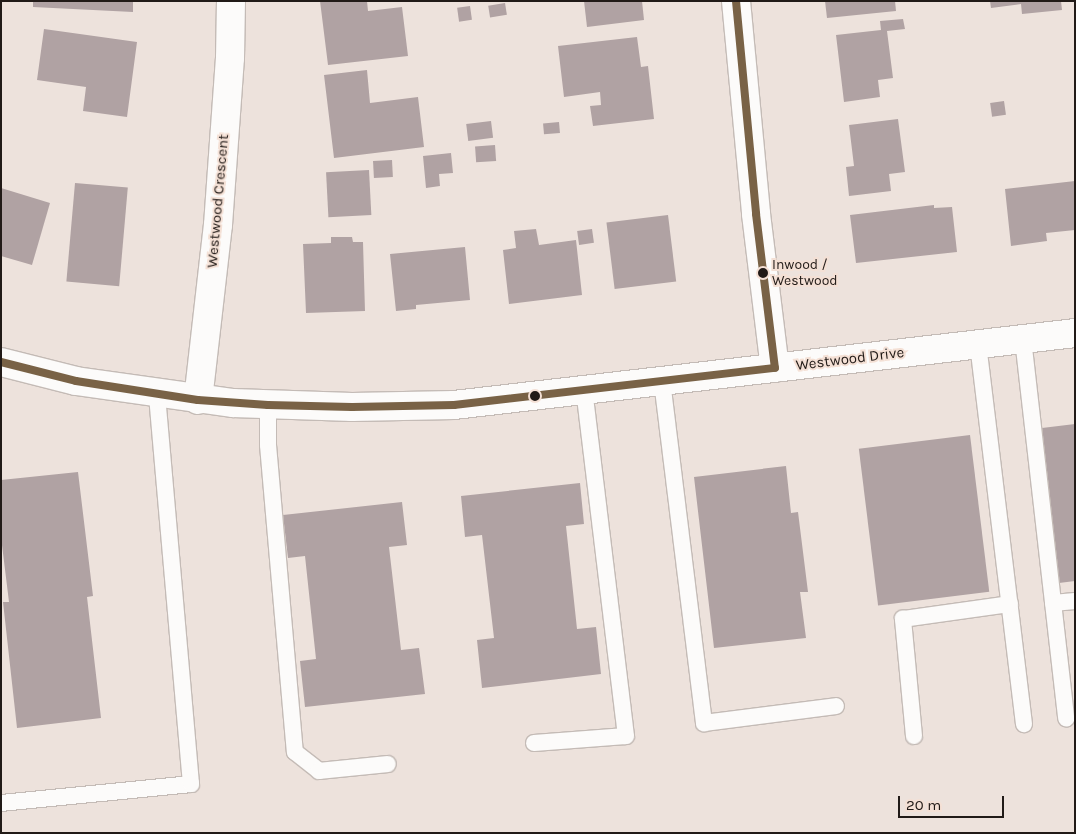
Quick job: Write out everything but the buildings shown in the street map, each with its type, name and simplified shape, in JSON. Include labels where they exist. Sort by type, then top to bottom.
[{"type":"street","name":"Westwood Crescent","points":[[198,400],[218,225],[230,58],[230,1]]},
{"type":"street","points":[[736,1],[756,214],[775,368]]},
{"type":"street","name":"Westwood Drive","points":[[1,362],[76,380],[198,400],[268,405],[454,405],[1075,333]]},
{"type":"lane","points":[[1023,339],[1066,719]]},
{"type":"lane","points":[[978,344],[1024,724]]},
{"type":"lane","points":[[662,381],[704,723],[836,706]]},
{"type":"lane","points":[[534,743],[626,736],[584,390]]},
{"type":"lane","points":[[1,804],[191,784],[157,394]]},
{"type":"lane","points":[[268,405],[268,446],[295,752],[319,771],[388,764]]},
{"type":"lane","points":[[1053,603],[1075,601]]},
{"type":"lane","points":[[914,736],[903,620],[1010,604]]},
{"type":"transit line","points":[[736,1],[756,214],[775,368]]},
{"type":"transit line","points":[[1,362],[76,381],[198,400],[268,405],[352,407],[454,405],[775,368]]},
{"type":"place","name":"Inwood / Westwood","points":[[763,273]]}]
